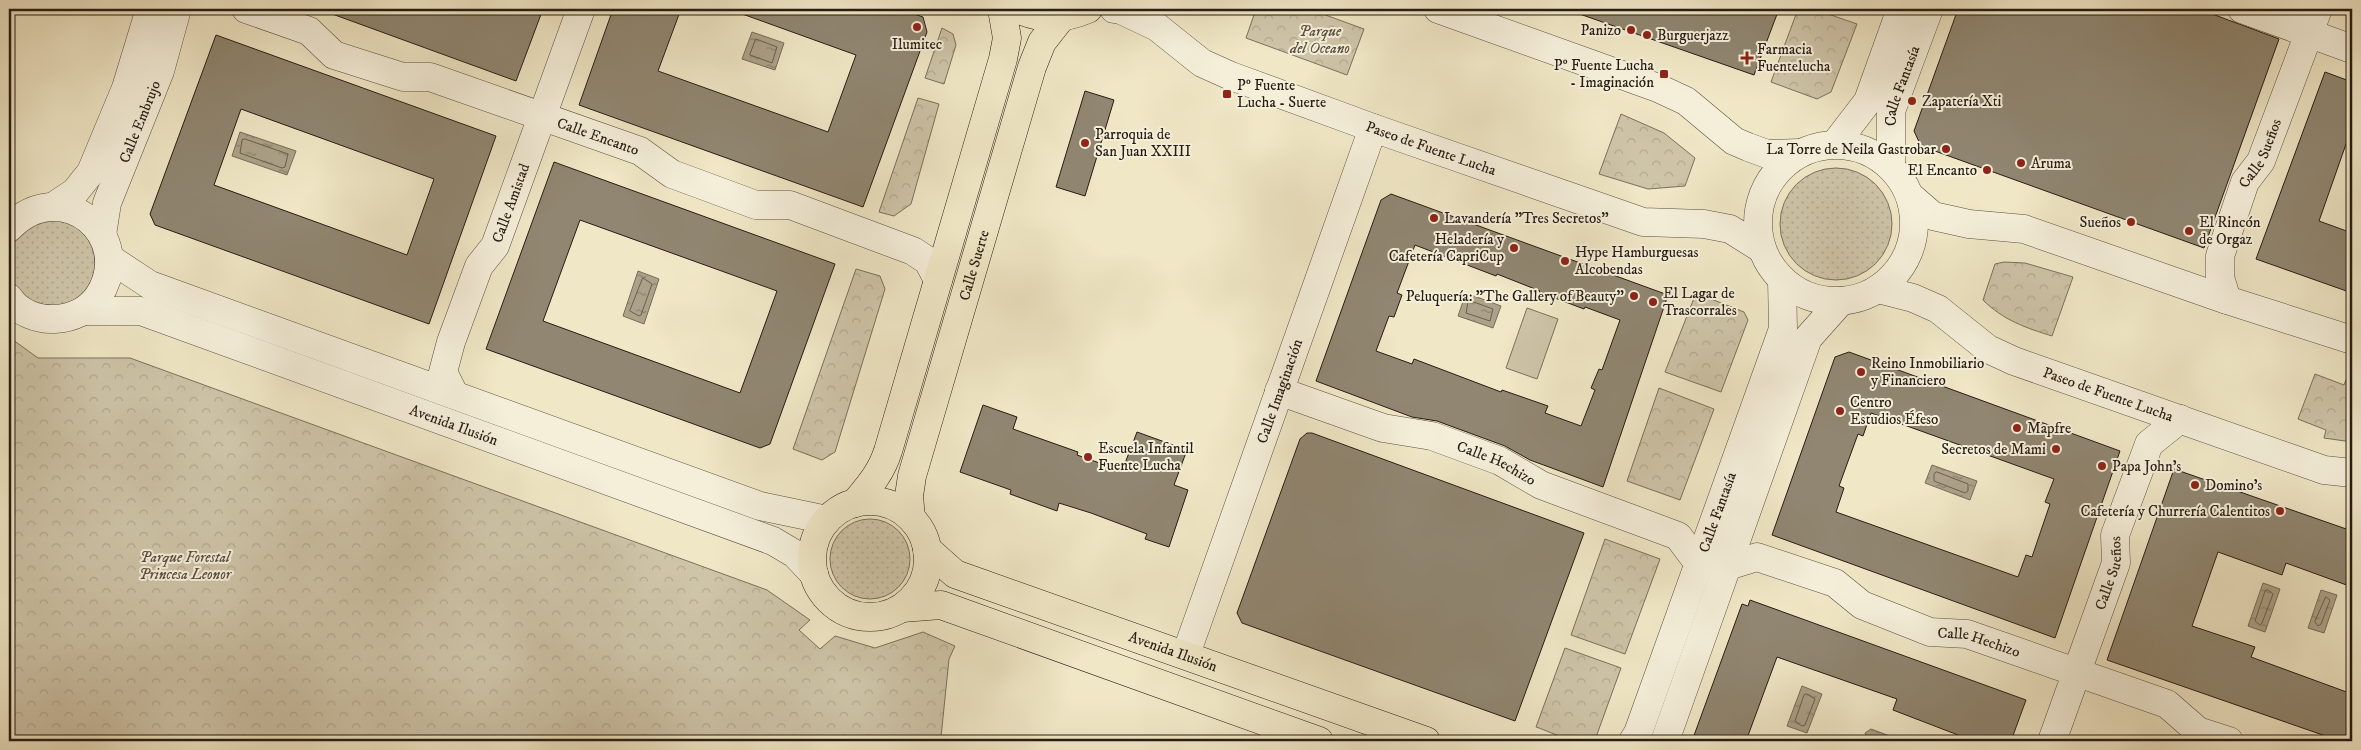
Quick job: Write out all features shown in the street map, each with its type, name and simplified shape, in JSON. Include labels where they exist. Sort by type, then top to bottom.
[{"type":"main road","name":"Calle Suerte","points":[[855,503],[883,467],[1003,59],[1007,38],[1002,9]]},
{"type":"main road","points":[[1017,9],[1031,15],[1060,18],[1088,9]]},
{"type":"main road","name":"Calle Suerte","points":[[911,518],[909,496],[912,476],[981,239],[1032,68],[1042,42],[1060,18]]},
{"type":"main road","points":[[875,501],[894,506],[911,518],[922,532],[927,549],[928,566],[924,582],[915,596],[902,608],[886,616],[867,618],[849,614],[833,605],[821,591],[814,574],[812,562],[815,540],[827,520],[835,512],[855,503],[875,501]]},
{"type":"main road","name":"Avenida Ilusión","points":[[927,549],[955,574],[1186,654],[1426,741]]},
{"type":"main road","points":[[902,608],[941,606],[1319,741]]},
{"type":"street","name":"Calle Embrujo","points":[[54,206],[75,192],[90,172],[126,88],[150,9]]},
{"type":"street","name":"Calle Embrujo","points":[[83,311],[95,301],[104,288],[108,273],[105,246],[107,203],[160,72],[178,9]]},
{"type":"street","name":"Calle Encanto","points":[[246,9],[308,31],[334,55],[403,77],[430,77],[640,151],[672,174],[756,205],[790,205],[913,251],[928,261],[938,280]]},
{"type":"street","name":"Calle Amistad","points":[[454,394],[443,372],[451,342],[479,266],[495,246],[581,9]]},
{"type":"street","name":"Paseo de Fuente Lucha","points":[[1114,9],[1122,10],[1157,27],[1209,66],[1373,128],[1643,222],[1704,224],[1730,229],[1762,250]]},
{"type":"street","points":[[1438,9],[1665,91],[1686,101],[1734,141],[1748,147],[1767,154],[1799,153]]},
{"type":"street","name":"Calle Fantasía","points":[[1835,144],[1868,101],[1901,9]]},
{"type":"street","name":"Calle Fantasía","points":[[1891,166],[1891,111],[1929,9]]},
{"type":"street","points":[[2242,9],[2313,21],[2352,49]]},
{"type":"street","name":"Calle Sueños","points":[[2228,300],[2220,277],[2220,256],[2245,182],[2261,161],[2313,21]]},
{"type":"street","name":"Calle Imaginación","points":[[1186,654],[1373,128]]},
{"type":"street","points":[[1835,144],[1868,150],[1891,166],[1901,178],[1910,196],[1914,232],[1901,266],[1878,289],[1860,297],[1841,301],[1808,296],[1782,280],[1769,265],[1762,250],[1757,224],[1762,197],[1776,172],[1799,153],[1817,146],[1835,144]]},
{"type":"street","points":[[1910,196],[1933,216],[1969,224],[2024,229],[2228,300],[2352,340]]},
{"type":"street","points":[[9,228],[18,218],[36,209],[54,206]]},
{"type":"street","name":"Avenida Ilusión","points":[[54,206],[73,210],[90,220],[105,246],[150,285],[760,506],[827,520]]},
{"type":"street","name":"Calle Fantasía","points":[[1665,741],[1712,566],[1783,329],[1782,280]]},
{"type":"street","name":"Paseo de Fuente Lucha","points":[[1878,289],[1913,298],[1938,309],[1988,349],[2014,361],[2324,470],[2352,473]]},
{"type":"street","points":[[9,298],[28,314],[46,320],[65,318],[83,311]]},
{"type":"street","name":"Calle Fantasía","points":[[1633,741],[1712,566],[1808,338],[1841,301]]},
{"type":"street","name":"Avenida Ilusión","points":[[83,311],[141,311],[773,541],[795,554],[814,574]]},
{"type":"street","name":"Calle Hechizo","points":[[1279,391],[1383,428],[1432,436],[1500,462],[1541,485],[1678,536],[1712,566],[1757,557],[1835,583],[1862,605],[1930,632],[1967,634],[2167,704],[2198,731],[2229,741]]},
{"type":"street","name":"Calle Sueños","points":[[2052,741],[2116,563],[2116,535],[2149,444],[2180,419]]},
{"type":"green space","name":"Parque del Oceano","points":[[1256,9],[1309,9],[1364,29],[1347,75],[1246,38]]},
{"type":"green space","points":[[1798,9],[1814,9],[1857,24],[1831,92],[1817,99],[1771,82]]},
{"type":"green space","points":[[942,28],[953,34],[956,45],[944,84],[925,78]]},
{"type":"green space","points":[[918,98],[939,104],[911,204],[894,216],[879,212]]},
{"type":"green space","points":[[1621,114],[1664,133],[1695,158],[1685,186],[1648,189],[1599,174]]},
{"type":"green space","points":[[1836,168],[1858,172],[1876,184],[1888,202],[1892,224],[1888,246],[1876,264],[1858,276],[1836,280],[1814,276],[1796,264],[1784,246],[1780,224],[1784,202],[1796,184],[1814,172]]},
{"type":"green space","points":[[52,220],[68,223],[76,227],[88,239],[92,247],[95,263],[92,279],[88,287],[76,299],[68,303],[52,306],[36,303],[28,299],[16,287],[12,279],[9,263],[12,247],[16,239],[28,227],[36,223]]},
{"type":"green space","points":[[2004,262],[2025,263],[2073,277],[2052,336],[2015,322],[1999,313],[1983,300],[1995,264]]},
{"type":"green space","points":[[856,269],[880,276],[885,289],[835,452],[822,460],[793,449]]},
{"type":"green space","points":[[1696,293],[1744,312],[1748,320],[1721,392],[1665,372]]},
{"type":"green space","points":[[1527,308],[1558,319],[1537,379],[1506,368]]},
{"type":"green space","name":"Parque Forestal Princesa Leonor","points":[[9,337],[38,358],[130,358],[767,590],[810,620],[799,630],[820,649],[835,636],[875,648],[923,632],[955,646],[949,659],[942,741],[9,741]]},
{"type":"green space","points":[[2315,374],[2344,385],[2348,375],[2352,378],[2352,442],[2324,438],[2326,430],[2298,419]]},
{"type":"green space","points":[[1659,388],[1714,409],[1680,500],[1627,481]]},
{"type":"green space","points":[[870,519],[885,522],[898,531],[907,544],[910,559],[907,574],[898,587],[885,596],[870,599],[855,596],[842,587],[833,574],[830,559],[833,544],[842,531],[855,522]]},
{"type":"green space","points":[[1605,539],[1660,559],[1625,654],[1571,635]]},
{"type":"green space","points":[[1565,648],[1621,668],[1595,740],[1573,740],[1536,727]]},
{"type":"water","points":[[752,32],[784,43],[775,70],[742,59]]},
{"type":"water","points":[[240,132],[296,151],[287,175],[232,156]]},
{"type":"water","points":[[638,271],[659,279],[644,324],[623,316]]},
{"type":"water","points":[[1466,293],[1501,306],[1493,328],[1458,316]]},
{"type":"water","points":[[1932,465],[1977,481],[1970,500],[1925,483]]},
{"type":"water","points":[[2263,583],[2280,589],[2265,632],[2248,626]]},
{"type":"water","points":[[2321,590],[2337,595],[2324,633],[2308,628]]},
{"type":"water","points":[[1802,686],[1822,694],[1807,733],[1787,726]]},
{"type":"water","points":[[1871,729],[1903,741],[1867,740],[1865,733]]},
{"type":"building","points":[[324,9],[468,9],[483,14],[485,9],[543,9],[516,81],[324,11]]},
{"type":"building","points":[[613,9],[681,9],[658,71],[828,132],[856,55],[734,11],[734,9],[900,9],[923,17],[927,32],[863,207],[579,105]]},
{"type":"building","points":[[1572,9],[1779,9],[1754,75],[1571,11]]},
{"type":"building","points":[[1958,9],[2199,9],[2279,39],[2204,248],[1921,146],[1914,131]]},
{"type":"building","points":[[216,35],[496,136],[429,324],[155,225],[150,214]],"holes":[[[241,109],[434,179],[407,255],[214,185]]]},
{"type":"building","points":[[2325,72],[2352,82],[2352,127],[2319,221],[2352,233],[2352,293],[2256,259]]},
{"type":"building","name":"Parroquia de San Juan XXIII","points":[[1085,91],[1114,100],[1085,196],[1056,187]]},
{"type":"building","points":[[554,162],[835,264],[770,444],[760,448],[486,349]],"holes":[[[580,220],[777,291],[740,393],[543,321]]]},
{"type":"building","points":[[1391,194],[1668,295],[1603,487],[1530,460],[1505,446],[1437,421],[1412,417],[1316,381],[1381,200]],"holes":[[[1415,245],[1496,276],[1497,274],[1584,309],[1585,307],[1620,320],[1602,370],[1599,369],[1591,388],[1595,390],[1581,426],[1545,413],[1548,406],[1502,390],[1501,392],[1414,359],[1412,364],[1376,351],[1389,316],[1394,317],[1402,295],[1397,293]]]},
{"type":"building","points":[[1849,352],[2120,451],[2055,638],[1772,535],[1835,357]],"holes":[[[1871,413],[2054,479],[2045,502],[2050,504],[2032,557],[2026,555],[2018,577],[1836,512],[1844,488],[1839,486],[1858,434],[1863,436]]]},
{"type":"building","points":[[983,405],[1017,417],[1013,429],[1078,452],[1077,455],[1122,471],[1137,432],[1187,450],[1174,485],[1188,490],[1169,547],[1145,539],[1147,534],[1091,513],[1059,503],[1057,511],[1010,494],[1011,490],[960,472]]},
{"type":"building","points":[[1307,433],[1312,433],[1584,533],[1515,721],[1242,623],[1237,613],[1300,439]]},
{"type":"building","points":[[2174,469],[2352,531],[2352,587],[2286,563],[2282,575],[2218,552],[2192,626],[2255,647],[2251,657],[2352,694],[2352,741],[2340,741],[2107,660]]},
{"type":"building","points":[[1750,600],[2026,700],[2011,741],[1956,741],[1958,735],[1893,710],[1897,699],[1777,657],[1746,741],[1692,741],[1742,604],[1748,606]]},
{"type":"place","name":"Ilumitec","points":[[917,27]]},
{"type":"place","name":"Panizo","points":[[1631,30]]},
{"type":"place","name":"Burguerjazz","points":[[1647,35]]},
{"type":"place","name":"Farmacia Fuentelucha","points":[[1747,58]]},
{"type":"place","name":"Pº Fuente Lucha - Imaginación","points":[[1664,74]]},
{"type":"place","name":"Pº Fuente Lucha - Suerte","points":[[1227,94]]},
{"type":"place","name":"Zapatería Xti","points":[[1912,101]]},
{"type":"place","name":"Parroquia de San Juan XXIII","points":[[1085,143]]},
{"type":"place","name":"La Torre de Neila Gastrobar","points":[[1946,149]]},
{"type":"place","name":"Aruma","points":[[2021,163]]},
{"type":"place","name":"El Encanto","points":[[1987,170]]},
{"type":"place","name":"Lavandería \"Tres Secretos\"","points":[[1434,218]]},
{"type":"place","name":"Sueños","points":[[2131,222]]},
{"type":"place","name":"El Rincón de Orgaz","points":[[2189,231]]},
{"type":"place","name":"Heladería y Cafetería CapriCup","points":[[1514,248]]},
{"type":"place","name":"Hype Hamburguesas Alcobendas","points":[[1565,261]]},
{"type":"place","name":"Peluquería: \"The Gallery of Beauty\"","points":[[1634,296]]},
{"type":"place","name":"El Lagar de Trascorrales","points":[[1653,302]]},
{"type":"place","name":"Reino Inmobiliario y Financiero","points":[[1861,372]]},
{"type":"place","name":"Centro Estudios Éfeso","points":[[1840,411]]},
{"type":"place","name":"Mapfre","points":[[2017,428]]},
{"type":"place","name":"Secretos de Mami","points":[[2056,449]]},
{"type":"place","name":"Escuela Infantil Fuente Lucha","points":[[1088,457]]},
{"type":"place","name":"Papa John's","points":[[2102,466]]},
{"type":"place","name":"Domino's","points":[[2195,485]]},
{"type":"place","name":"Cafetería y Churrería Calentitos","points":[[2280,511]]}]
